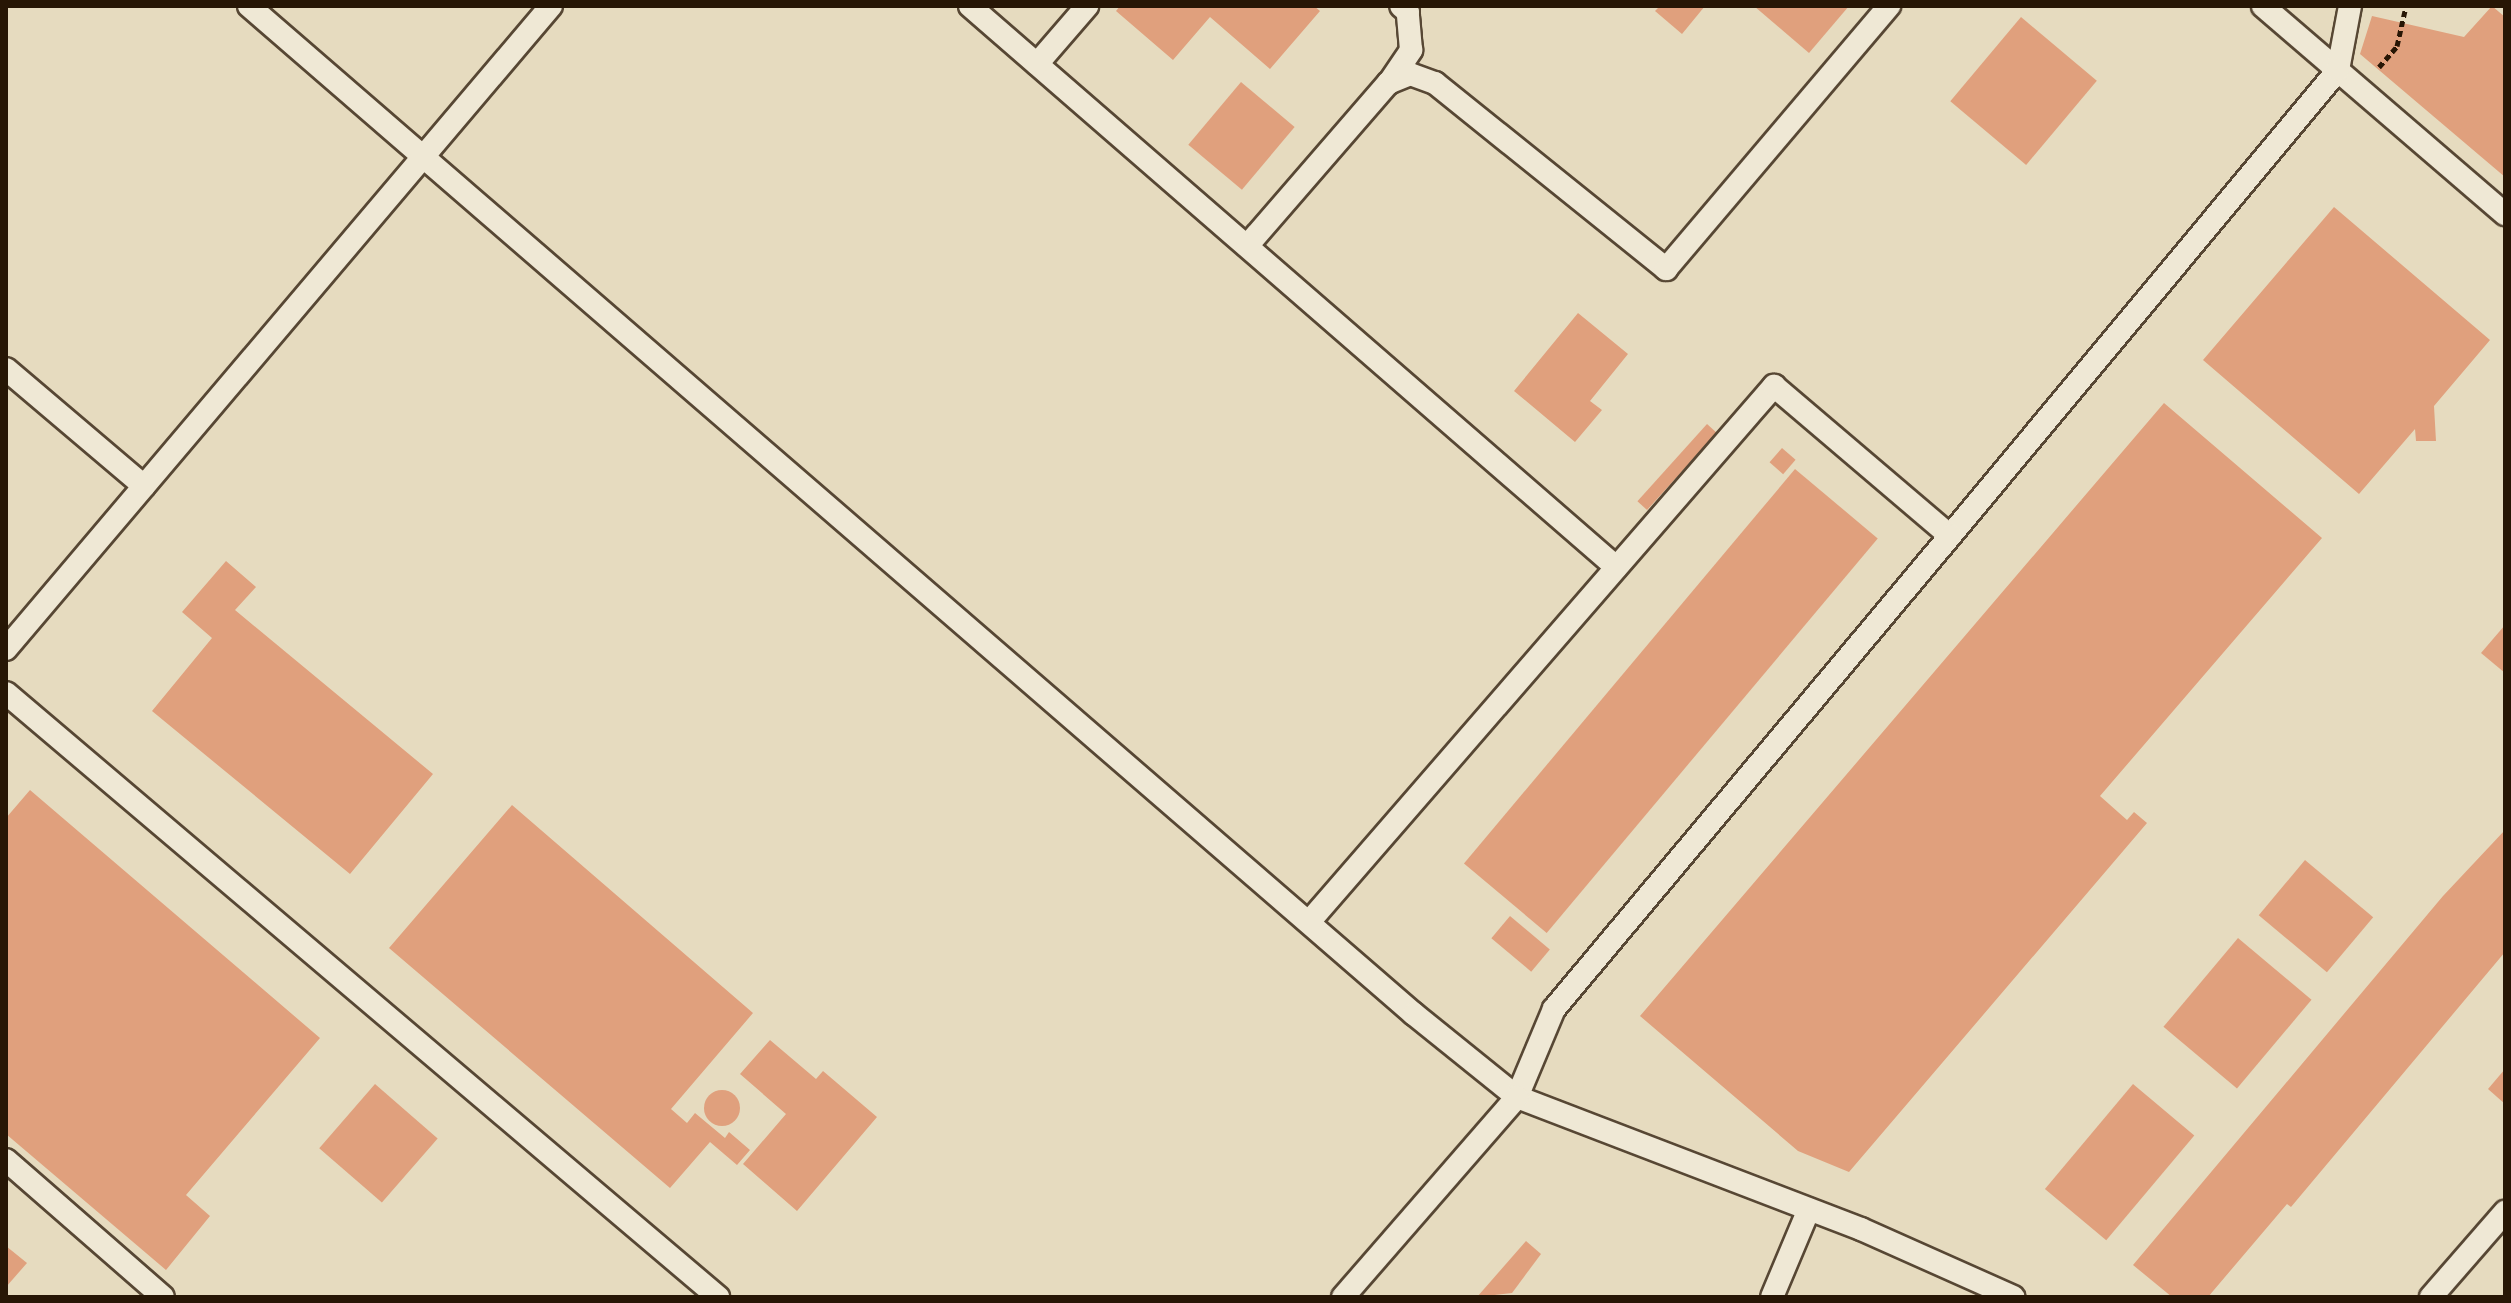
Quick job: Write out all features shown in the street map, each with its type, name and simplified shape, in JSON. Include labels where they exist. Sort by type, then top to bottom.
[{"type":"lane","points":[[249,6],[1309,922],[1517,1097],[1809,1209],[2014,1297]]},
{"type":"lane","points":[[6,649],[551,6]]},
{"type":"lane","points":[[970,6],[1616,567]]},
{"type":"lane","points":[[1037,64],[1087,6]]},
{"type":"lane","points":[[1401,6],[1408,12],[1411,50],[1435,83],[1666,269],[1889,6]]},
{"type":"lane","points":[[2263,6],[2505,214]]},
{"type":"lane","points":[[1343,1297],[1517,1097],[1554,1009],[2338,70],[2350,6]]},
{"type":"lane","points":[[1247,246],[1388,83],[1411,50]]},
{"type":"lane","points":[[1388,83],[1410,74],[1435,83]]},
{"type":"lane","points":[[6,369],[144,486]]},
{"type":"lane","points":[[1309,922],[1774,386],[1950,536]]},
{"type":"lane","points":[[6,693],[718,1297]]},
{"type":"lane","points":[[6,1160],[163,1297]]},
{"type":"lane","points":[[1772,1297],[1809,1209]]},
{"type":"lane","points":[[2431,1297],[2505,1212]]},
{"type":"path","points":[[2360,89],[2397,46],[2406,6]]},
{"type":"building","points":[[1120,6],[1314,6],[1320,11],[1270,69],[1210,17],[1173,60],[1116,11]]},
{"type":"building","points":[[1660,6],[1705,6],[1682,34],[1655,11]]},
{"type":"building","points":[[1754,6],[1849,6],[1809,53]]},
{"type":"building","points":[[2492,6],[2505,17],[2505,177],[2360,54],[2372,16],[2464,37]]},
{"type":"building","points":[[2021,17],[2097,81],[2026,165],[1950,101]]},
{"type":"building","points":[[1241,82],[1295,127],[1242,190],[1188,145]]},
{"type":"building","points":[[2334,207],[2490,340],[2434,406],[2436,441],[2416,441],[2415,429],[2359,494],[2203,360]]},
{"type":"building","points":[[1578,313],[1628,354],[1590,401],[1602,410],[1575,442],[1514,391]]},
{"type":"building","points":[[2164,403],[2322,538],[2100,796],[2127,820],[2134,812],[2147,823],[1849,1172],[1798,1151],[1640,1016]]},
{"type":"building","points":[[1707,424],[1717,433],[1647,510],[1637,501]]},
{"type":"building","points":[[1782,448],[1796,460],[1783,474],[1770,462]]},
{"type":"building","points":[[1795,469],[1878,538],[1547,933],[1464,864]]},
{"type":"building","points":[[226,561],[256,587],[235,610],[433,774],[350,874],[152,711],[212,638],[182,612]]},
{"type":"building","points":[[2505,625],[2505,673],[2481,653]]},
{"type":"building","points":[[30,790],[320,1038],[186,1195],[210,1216],[166,1270],[6,1134],[6,818]]},
{"type":"building","points":[[512,805],[753,1013],[671,1109],[687,1123],[695,1113],[725,1138],[729,1132],[750,1150],[737,1165],[710,1142],[670,1188],[389,948]]},
{"type":"building","points":[[2505,830],[2505,952],[2291,1207],[2287,1204],[2208,1297],[2172,1297],[2133,1265],[2443,896]]},
{"type":"building","points":[[2305,860],[2373,917],[2327,972],[2259,915]]},
{"type":"building","points":[[1510,916],[1550,949],[1531,972],[1491,938]]},
{"type":"building","points":[[2238,938],[2312,1000],[2237,1089],[2163,1027]]},
{"type":"building","points":[[770,1040],[816,1079],[823,1071],[877,1117],[797,1211],[743,1164],[786,1114],[740,1074]]},
{"type":"building","points":[[2505,1069],[2505,1104],[2488,1089]]},
{"type":"building","points":[[375,1084],[438,1138],[382,1203],[319,1148]]},
{"type":"building","points":[[2133,1084],[2194,1135],[2106,1240],[2045,1189]]},
{"type":"building","points":[[722,1090],[735,1095],[740,1108],[735,1121],[722,1126],[709,1121],[704,1108],[709,1095]]},
{"type":"building","points":[[1526,1241],[1541,1254],[1512,1293],[1477,1297]]},
{"type":"building","points":[[6,1246],[27,1263],[6,1287]]}]
